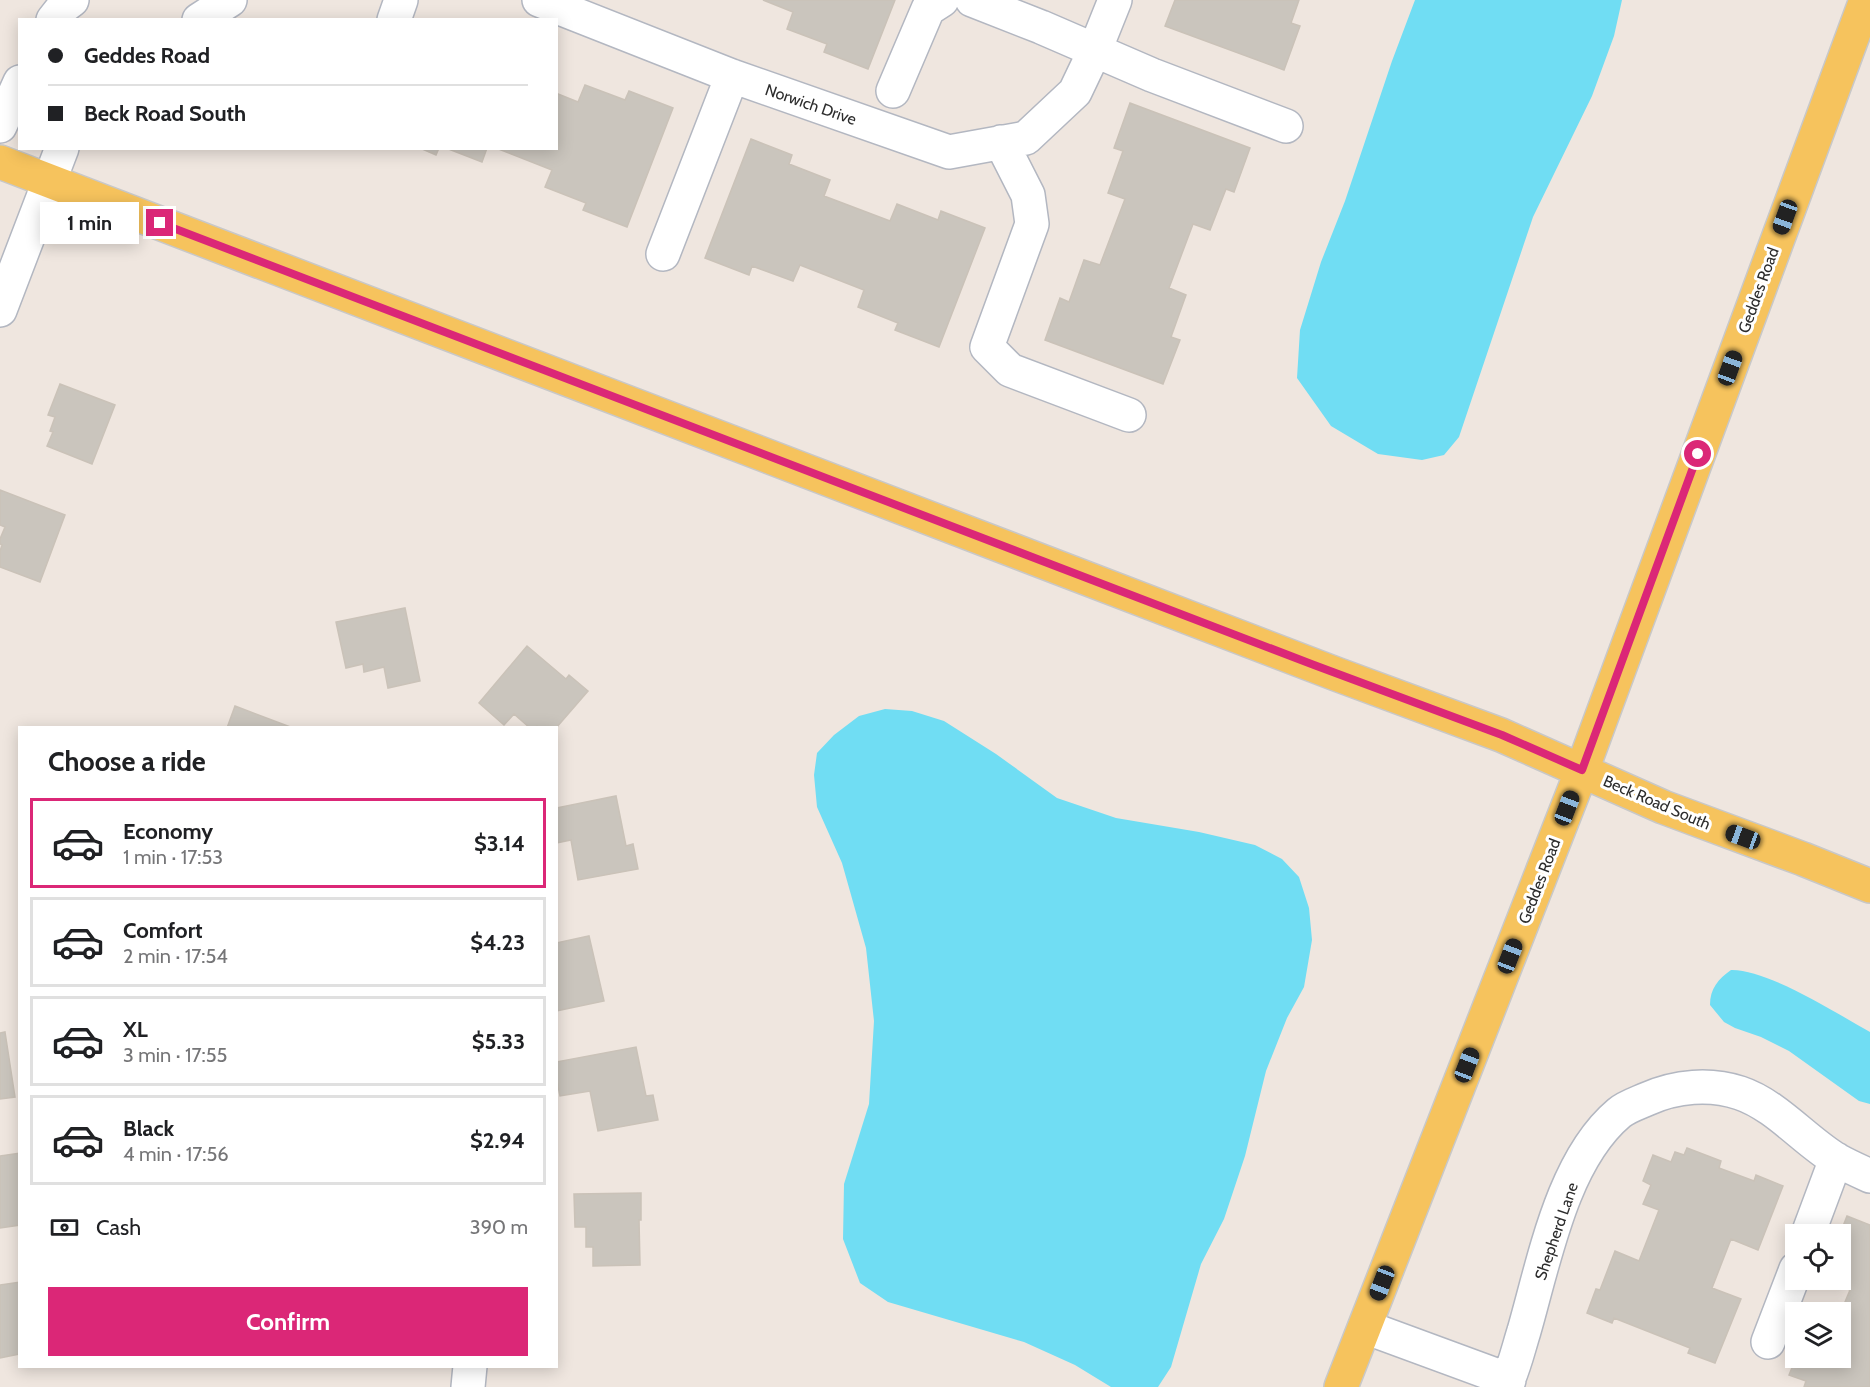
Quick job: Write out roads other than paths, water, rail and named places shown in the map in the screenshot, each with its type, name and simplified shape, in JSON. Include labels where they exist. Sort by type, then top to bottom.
[{"type":"main road","name":"Geddes Road","points":[[1341,1387],[1582,770],[1866,0]]},
{"type":"main road","name":"Beck Road South","points":[[0,162],[1325,670],[1502,735],[1663,807],[1870,886]]},
{"type":"street","points":[[55,18],[72,0]]},
{"type":"street","points":[[202,18],[230,0]]},
{"type":"street","points":[[395,18],[401,0]]},
{"type":"street","name":"Norwich Drive","points":[[539,0],[579,7],[732,76],[949,152],[1026,138],[1075,92],[1095,50]]},
{"type":"street","points":[[893,92],[928,9],[942,0]]},
{"type":"street","points":[[972,0],[1152,75],[1286,126]]},
{"type":"street","points":[[1095,50],[1115,0]]},
{"type":"street","points":[[663,254],[732,76]]},
{"type":"street","points":[[0,126],[18,86]]},
{"type":"street","points":[[1001,142],[1028,195],[1032,224],[987,347],[1010,370],[1129,415]]},
{"type":"street","points":[[0,310],[61,150]]},
{"type":"street","name":"Shepherd Lane","points":[[1365,1327],[1507,1383],[1558,1214],[1582,1157],[1600,1132],[1621,1111],[1658,1094],[1682,1088],[1713,1087],[1742,1093],[1766,1107],[1836,1160],[1870,1176]]},
{"type":"street","points":[[1812,1224],[1836,1160]]},
{"type":"street","points":[[1768,1342],[1788,1290]]},
{"type":"street","points":[[468,1387],[470,1368]]},
{"type":"water","points":[[1415,0],[1622,0],[1614,36],[1592,96],[1533,217],[1459,437],[1444,455],[1422,460],[1378,454],[1331,426],[1297,378],[1300,330],[1321,262],[1345,201]]},
{"type":"water","points":[[885,709],[912,711],[944,721],[996,754],[1057,798],[1116,818],[1199,832],[1255,845],[1282,859],[1299,877],[1309,908],[1312,940],[1304,987],[1287,1018],[1266,1071],[1245,1156],[1224,1219],[1201,1264],[1171,1367],[1158,1387],[1111,1387],[1075,1365],[1024,1342],[888,1302],[860,1283],[843,1239],[844,1184],[869,1104],[874,1021],[866,948],[842,863],[817,807],[814,775],[817,753],[834,735],[859,716]]},
{"type":"water","points":[[1731,970],[1746,972],[1782,984],[1870,1032],[1870,1104],[1859,1101],[1789,1051],[1724,1022],[1710,1005],[1710,999],[1716,985]]}]
